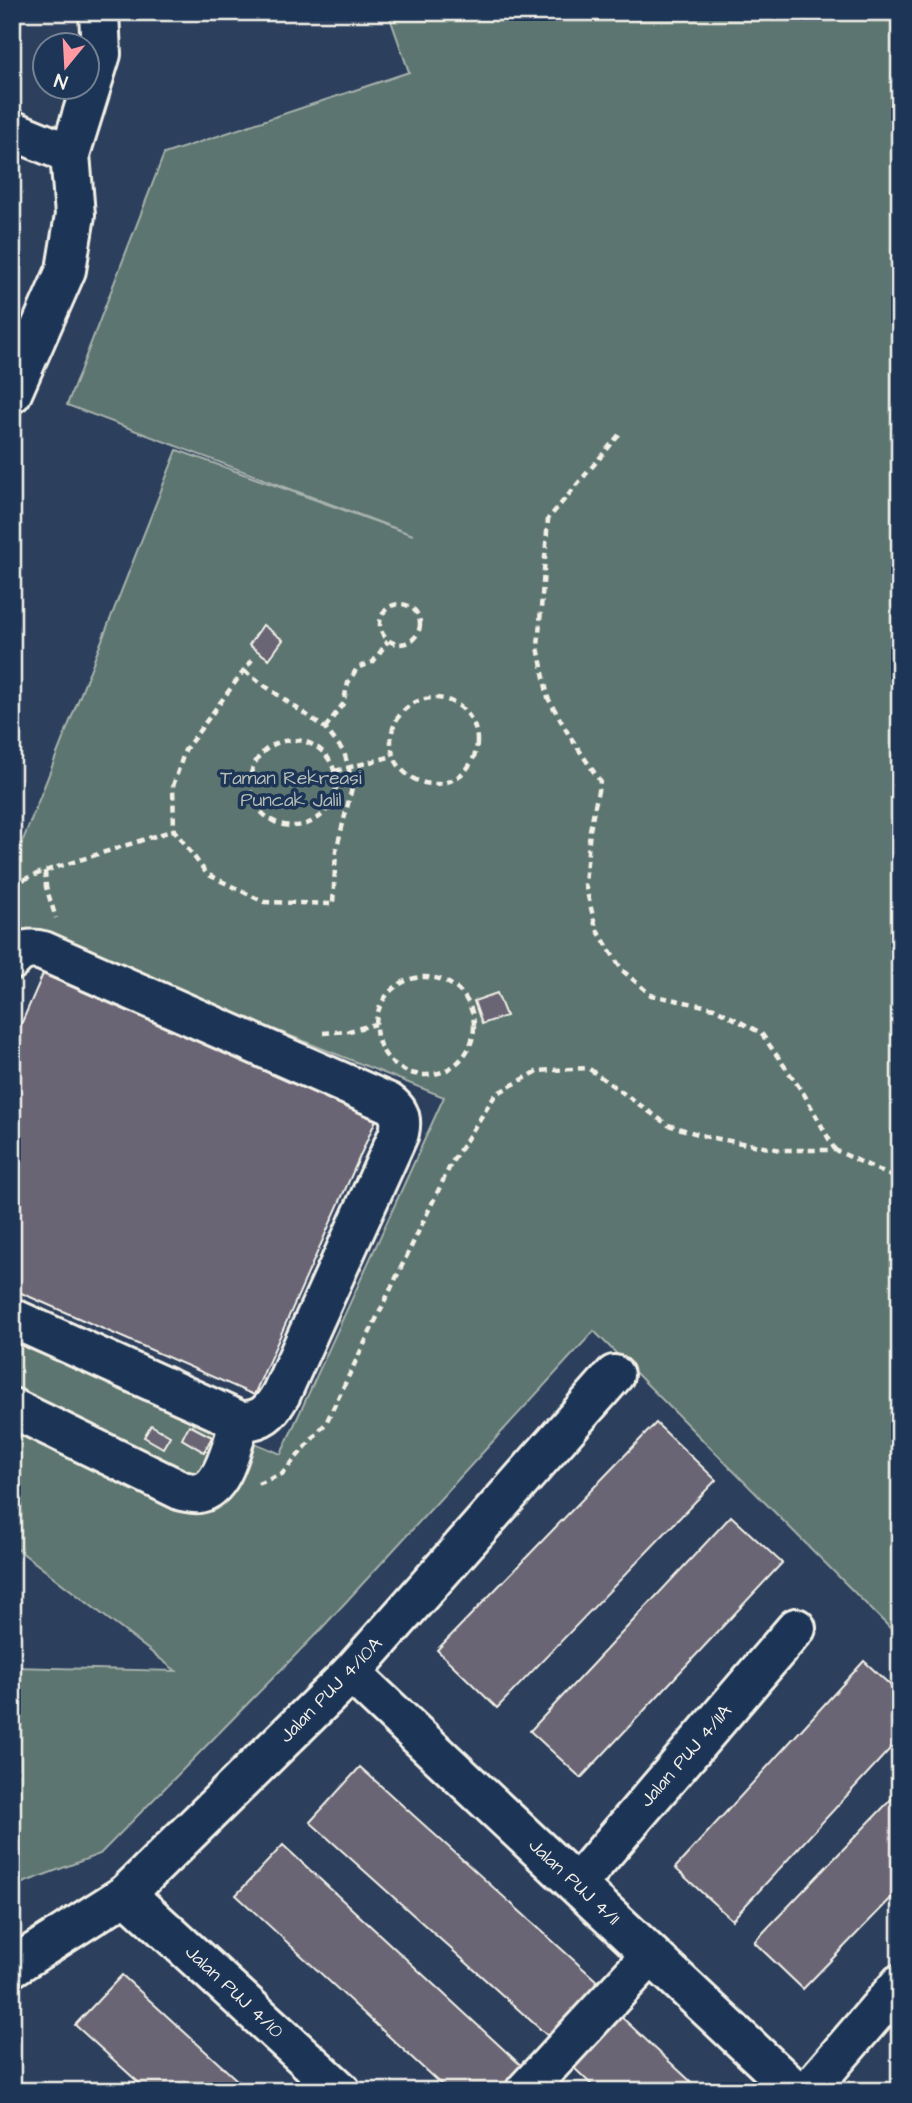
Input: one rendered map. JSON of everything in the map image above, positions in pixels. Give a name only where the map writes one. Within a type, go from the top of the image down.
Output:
[{"type":"street","points":[[12,393],[66,270],[75,215],[70,154],[101,54],[99,12]]},
{"type":"street","points":[[12,130],[70,154]]},
{"type":"street","points":[[12,960],[22,951],[43,951],[389,1103],[395,1107],[401,1122],[399,1133],[281,1394],[271,1411],[254,1421],[240,1421],[12,1318]]},
{"type":"street","name":"Jalan PUJ 4/10A","points":[[12,1967],[126,1894],[351,1673],[614,1375]]},
{"type":"street","points":[[12,1408],[182,1491],[197,1494],[208,1490],[220,1480],[240,1421]]},
{"type":"street","name":"Jalan PUJ 4/11A","points":[[576,1884],[796,1628]]},
{"type":"street","name":"Jalan PUJ 4/11","points":[[351,1673],[796,2091]]},
{"type":"street","name":"Jalan PUJ 4/10","points":[[126,1894],[341,2091]]},
{"type":"street","points":[[525,2091],[651,1955]]},
{"type":"street","points":[[808,2091],[900,1984]]},
{"type":"path","points":[[619,435],[548,519],[538,647],[548,698],[600,781],[590,830],[585,884],[596,928],[622,970],[652,995],[714,1008],[761,1033],[804,1094],[835,1150]]},
{"type":"path","points":[[404,603],[412,607],[418,613],[420,631],[414,639],[406,643],[388,641],[382,634],[381,615],[386,608],[394,604],[404,603]]},
{"type":"path","points":[[325,727],[342,704],[348,683],[357,668],[373,662],[388,641]]},
{"type":"path","points":[[244,671],[325,727],[344,752],[352,784],[336,851],[333,904],[264,902],[207,874],[174,831],[173,786],[185,750],[254,657]]},
{"type":"path","points":[[425,698],[440,698],[455,703],[467,712],[475,725],[478,740],[475,755],[468,768],[457,778],[443,784],[427,784],[413,779],[401,769],[393,756],[390,742],[392,727],[400,713],[411,703],[425,698]]},
{"type":"path","points":[[288,739],[318,747],[329,757],[335,771],[337,786],[333,801],[325,814],[298,827],[282,826],[269,820],[258,809],[251,795],[249,780],[253,765],[261,753],[288,739]]},
{"type":"path","points":[[335,771],[393,756]]},
{"type":"path","points":[[12,884],[174,831]]},
{"type":"path","points":[[428,978],[456,988],[466,1000],[474,1029],[471,1044],[463,1057],[452,1067],[423,1075],[394,1065],[384,1053],[376,1024],[379,1009],[398,985],[412,979],[428,978]]},
{"type":"path","points":[[220,1480],[249,1487],[282,1474],[326,1423],[452,1162],[496,1094],[538,1071],[588,1068],[668,1125],[708,1137],[781,1150],[835,1150],[900,1180]]},
{"type":"green space","name":"Taman Rekreasi Puncak Jalil","points":[[388,12],[900,12],[900,1638],[594,1331],[322,1628],[100,1854],[12,1887],[12,1667],[176,1671],[12,1545],[12,1342],[281,1454],[444,1097],[12,925],[12,868],[177,450],[413,535],[67,405],[164,154],[409,72]]},
{"type":"building","points":[[263,625],[283,640],[269,659],[249,645]]},
{"type":"building","points":[[43,974],[376,1120],[254,1395],[12,1289],[12,1045]]},
{"type":"building","points":[[497,993],[506,1016],[482,1024],[474,1001]]},
{"type":"building","points":[[656,1423],[716,1480],[497,1708],[437,1650]]},
{"type":"building","points":[[151,1425],[170,1436],[163,1448],[144,1437]]},
{"type":"building","points":[[189,1425],[212,1437],[204,1452],[182,1439]]},
{"type":"building","points":[[731,1516],[782,1563],[581,1778],[530,1731]]},
{"type":"building","points":[[864,1661],[900,1694],[900,1738],[732,1920],[675,1868]]},
{"type":"building","points":[[360,1767],[598,1982],[549,2037],[310,1822]]},
{"type":"building","points":[[900,1790],[900,1889],[803,1989],[754,1942]]},
{"type":"building","points":[[283,1845],[526,2070],[507,2091],[448,2091],[236,1895]]},
{"type":"building","points":[[122,1975],[249,2091],[148,2091],[75,2025]]},
{"type":"building","points":[[616,2012],[701,2091],[598,2091],[569,2063]]}]
